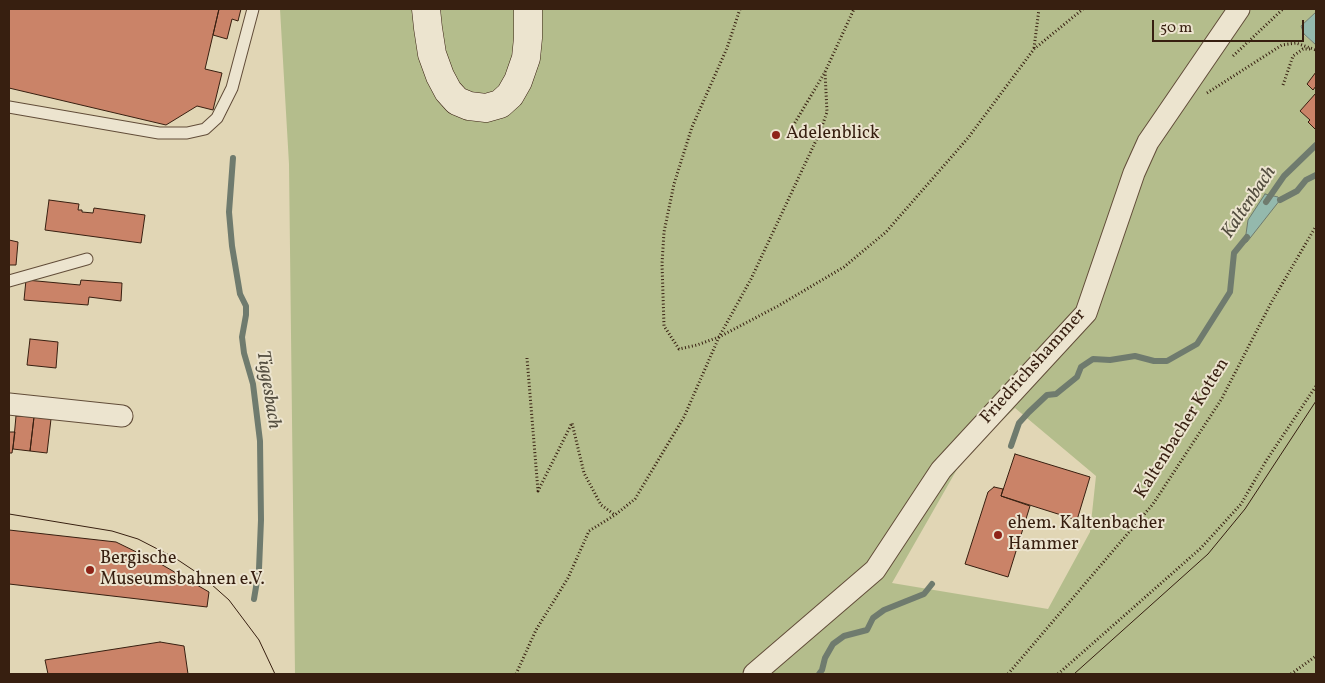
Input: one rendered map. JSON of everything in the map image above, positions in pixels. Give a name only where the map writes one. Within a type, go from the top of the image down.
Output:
[{"type":"main road","points":[[426,9],[432,54],[448,91],[457,101],[469,106],[486,108],[500,104],[510,95],[518,81],[526,58],[528,9]]},
{"type":"street","name":"Friedrichshammer","points":[[754,674],[875,570],[941,470],[1086,313],[1134,173],[1148,142],[1239,9]]},
{"type":"street","points":[[9,404],[122,416]]},
{"type":"lane","points":[[9,107],[159,133],[187,133],[205,129],[216,118],[232,88],[253,9]]},
{"type":"lane","points":[[9,280],[87,260]]},
{"type":"path","points":[[740,9],[727,48],[692,127],[674,184],[664,232],[662,264],[664,326],[679,349],[719,337],[778,306],[844,267],[886,232],[968,138],[1034,49],[1083,9]]},
{"type":"path","points":[[793,126],[825,72],[854,9]]},
{"type":"path","points":[[1034,49],[1039,9]]},
{"type":"path","points":[[1240,50],[1284,9]]},
{"type":"path","points":[[1207,93],[1282,45],[1296,43],[1316,50]]},
{"type":"path","points":[[1283,85],[1293,56],[1303,49],[1316,50]]},
{"type":"path","points":[[516,674],[536,630],[568,578],[589,531],[615,515],[635,499],[658,464],[684,417],[719,337],[751,279],[820,132],[827,112],[825,72]]},
{"type":"path","name":"Kaltenbacher Kotten","points":[[1008,674],[1153,504],[1221,400],[1271,303],[1316,226]]},
{"type":"path","points":[[527,358],[538,491],[572,424],[584,473],[601,505],[615,515]]},
{"type":"path","points":[[1058,674],[1201,548],[1241,504],[1266,461],[1316,386]]},
{"type":"path","points":[[1290,674],[1316,656]]},
{"type":"green space","points":[[280,9],[1316,9],[1316,12],[1301,26],[1304,35],[1316,45],[1316,674],[295,674],[289,164]],"holes":[[[1015,408],[1096,476],[1090,532],[1048,609],[892,583],[964,457]]]},
{"type":"water","points":[[1316,12],[1316,45],[1304,34],[1301,26]]},
{"type":"water","points":[[1265,194],[1278,197],[1280,200],[1247,242],[1242,243],[1246,234],[1248,220]]},
{"type":"building","points":[[9,9],[219,9],[205,69],[222,73],[213,110],[197,106],[166,125],[9,88]]},
{"type":"building","points":[[219,9],[241,9],[238,21],[232,19],[227,39],[213,35]]},
{"type":"building","points":[[1316,72],[1316,86],[1313,90],[1307,84]]},
{"type":"building","points":[[1316,93],[1316,130],[1308,122],[1310,120],[1300,111]]},
{"type":"building","points":[[49,200],[79,204],[78,210],[82,210],[82,212],[93,213],[94,208],[145,215],[141,243],[45,230]]},
{"type":"building","points":[[9,240],[18,242],[16,265],[9,265]]},
{"type":"building","points":[[26,280],[80,285],[81,280],[122,283],[121,301],[89,297],[88,305],[24,300]]},
{"type":"building","points":[[30,339],[58,342],[56,368],[27,365]]},
{"type":"building","points":[[16,416],[34,417],[30,451],[13,449]]},
{"type":"building","points":[[34,417],[51,419],[47,453],[30,451]]},
{"type":"building","points":[[9,432],[15,432],[12,453],[9,453]]},
{"type":"building","points":[[1015,454],[1090,477],[1077,520],[1001,496]]},
{"type":"building","name":"ehem. Kaltenbacher Hammer","points":[[994,487],[1003,489],[1001,496],[1030,506],[1008,577],[965,564],[988,492]]},
{"type":"building","name":"Bergische Museumsbahnen e.V.","points":[[9,530],[116,542],[159,563],[209,592],[207,607],[9,584]]},
{"type":"building","points":[[160,642],[184,646],[188,674],[48,674],[45,660]]},
{"type":"waterway","name":"Kaltenbach","points":[[1266,202],[1284,176],[1316,145]]},
{"type":"waterway","name":"Tiggesbach","points":[[233,158],[229,212],[232,246],[240,294],[246,306],[242,337],[244,353],[253,384],[260,441],[261,520],[259,569],[254,599]]},
{"type":"waterway","points":[[1280,200],[1297,191],[1306,180],[1316,175]]},
{"type":"waterway","name":"Kaltenbach","points":[[1011,446],[1019,423],[1029,412],[1047,395],[1056,394],[1077,377],[1081,367],[1093,359],[1110,360],[1135,356],[1154,361],[1167,361],[1197,344],[1230,292],[1234,253],[1247,237]]},
{"type":"waterway","name":"Kaltenbach","points":[[819,674],[833,644],[844,636],[867,630],[873,618],[884,610],[924,594],[932,584]]},
{"type":"tram line","points":[[1074,674],[1208,554],[1245,509],[1316,401]]},
{"type":"tram line","points":[[9,514],[112,531],[138,539],[175,558],[202,576],[229,600],[259,640],[275,674]]},
{"type":"place","name":"Adelenblick","points":[[776,135]]},
{"type":"place","name":"ehem. Kaltenbacher Hammer","points":[[998,535]]},
{"type":"place","name":"Bergische Museumsbahnen e.V.","points":[[90,570]]}]
